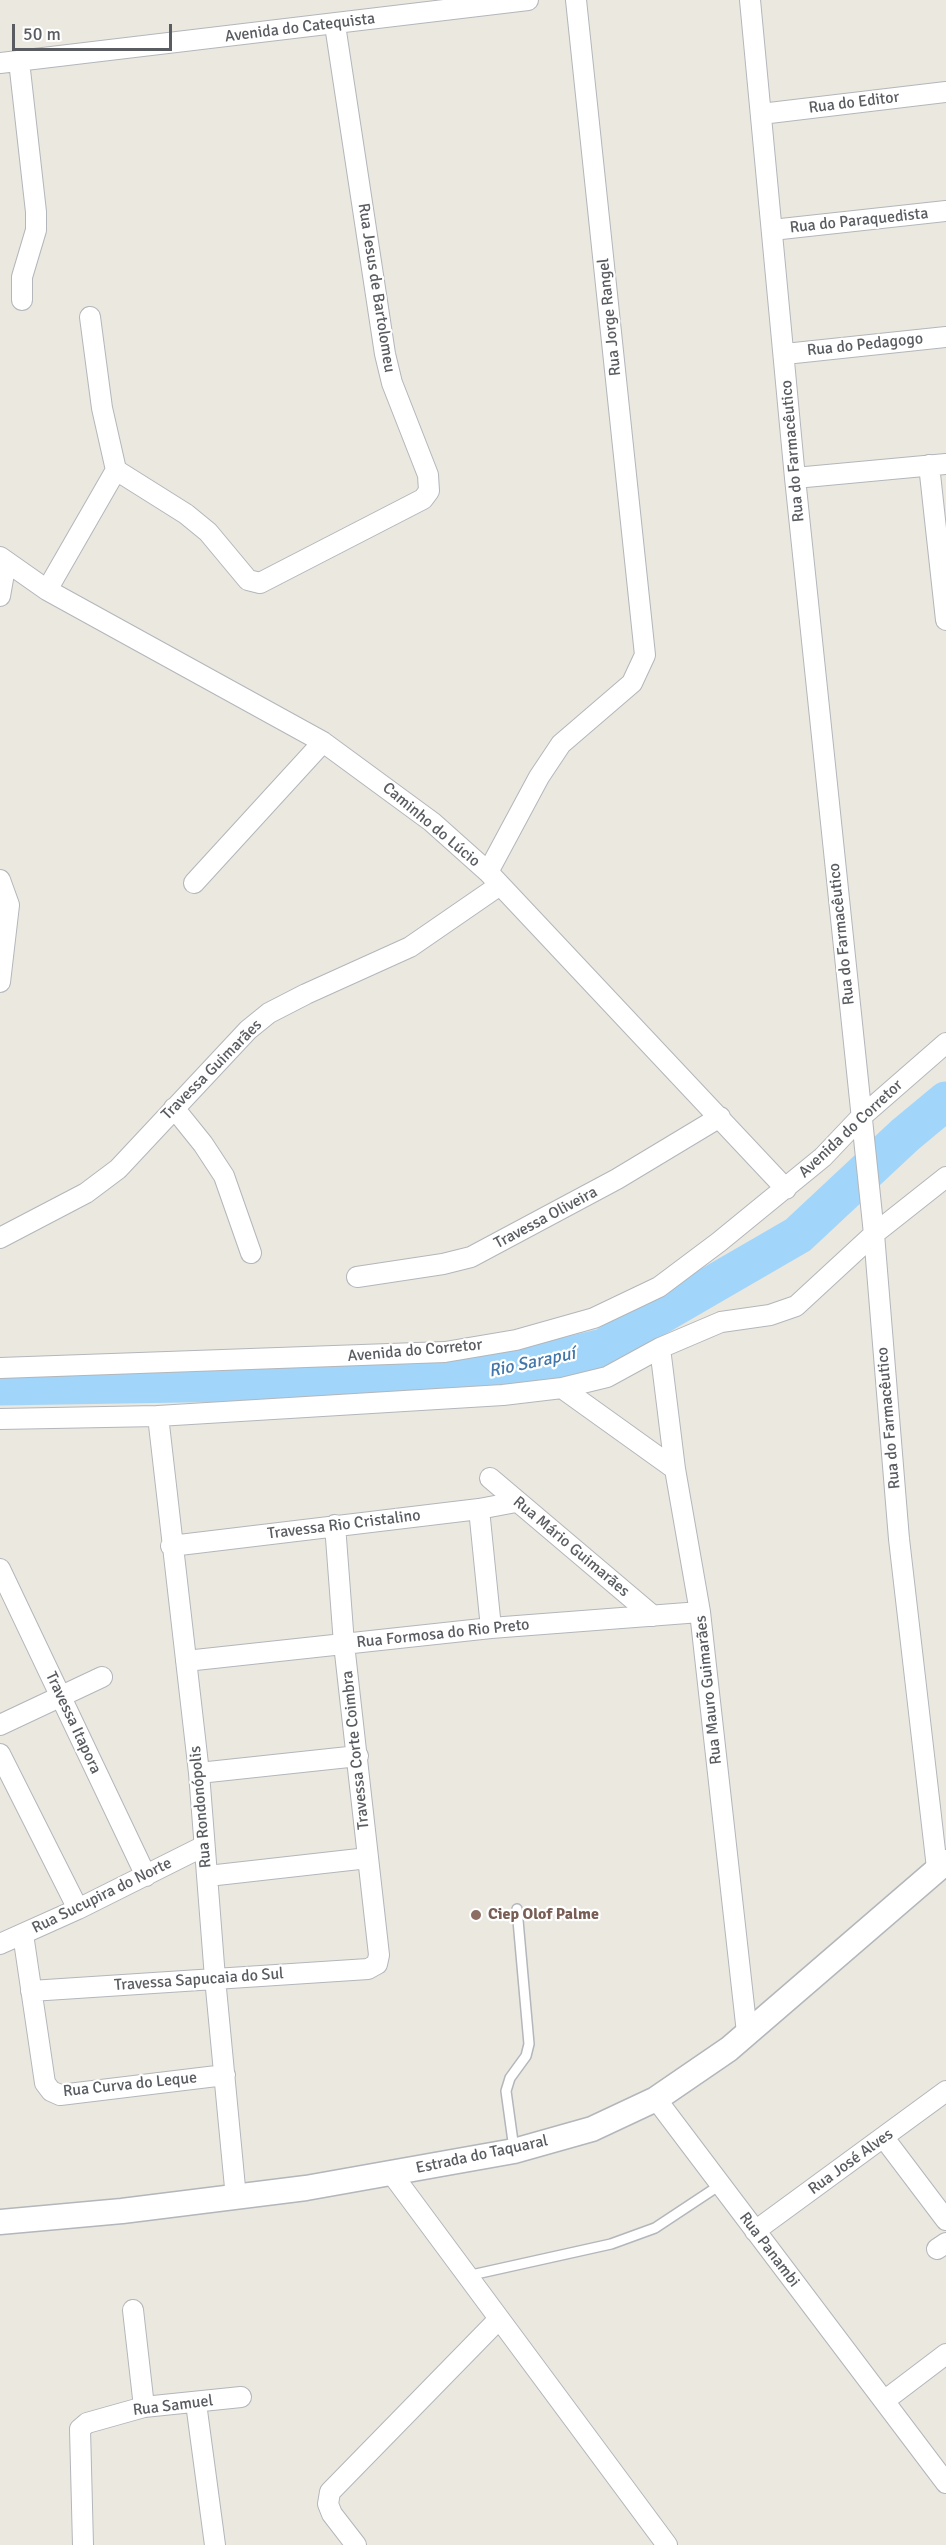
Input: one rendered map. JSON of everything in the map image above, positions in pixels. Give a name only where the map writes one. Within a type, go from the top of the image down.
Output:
[{"type":"street","name":"Avenida do Catequista","points":[[9,62],[335,25],[395,8],[528,0]]},
{"type":"street","name":"Rua Jorge Rangel","points":[[494,878],[538,777],[561,744],[632,683],[645,655],[576,0]]},
{"type":"street","name":"Rua do Farmacêutico","points":[[750,0],[795,478],[860,1118],[874,1234],[899,1539],[942,1865]]},
{"type":"street","name":"Rua Jesus de Bartolomeu","points":[[116,470],[186,514],[208,532],[248,580],[254,583],[423,499],[429,491],[428,475],[392,383],[385,354],[335,25]]},
{"type":"street","points":[[9,62],[36,230],[22,277],[22,300]]},
{"type":"street","name":"Rua do Editor","points":[[761,114],[946,92]]},
{"type":"street","name":"Rua do Paraquedista","points":[[772,230],[946,212]]},
{"type":"street","points":[[47,590],[116,470],[102,408],[90,317]]},
{"type":"street","name":"Rua do Pedagogo","points":[[785,354],[946,337]]},
{"type":"street","points":[[795,478],[938,464],[946,620]]},
{"type":"street","points":[[0,596],[3,559]]},
{"type":"street","name":"Caminho do Lúcio","points":[[3,559],[47,590],[323,742],[432,822],[494,878],[786,1189]]},
{"type":"street","points":[[194,883],[323,742]]},
{"type":"street","name":"Travessa Guimarães","points":[[0,1238],[86,1193],[118,1169],[248,1030],[269,1014],[306,994],[410,947],[494,878]]},
{"type":"street","points":[[0,880],[9,905],[0,982]]},
{"type":"street","name":"Avenida do Corretor","points":[[0,1368],[434,1352],[516,1340],[594,1318],[659,1287],[786,1189],[823,1157],[860,1118],[946,1043]]},
{"type":"street","points":[[174,1108],[224,1176],[251,1253]]},
{"type":"street","name":"Travessa Oliveira","points":[[357,1277],[443,1264],[471,1257],[617,1179],[720,1117]]},
{"type":"street","points":[[0,1419],[158,1416],[503,1395],[562,1388],[607,1377],[660,1348],[722,1322],[770,1316],[796,1306],[874,1234],[946,1177]]},
{"type":"street","name":"Rua Mauro Guimarães","points":[[660,1348],[675,1468],[700,1612],[747,2033]]},
{"type":"street","points":[[562,1388],[675,1468]]},
{"type":"street","name":"Rua Rondonópolis","points":[[158,1416],[171,1546],[199,1773],[215,1978],[236,2198]]},
{"type":"street","name":"Rua Mário Guimarães","points":[[490,1478],[653,1616]]},
{"type":"street","name":"Travessa Rio Cristalino","points":[[171,1546],[479,1509],[516,1502]]},
{"type":"street","points":[[479,1509],[491,1628]]},
{"type":"street","name":"Travessa Corte Coimbra","points":[[335,1525],[345,1644],[378,1955],[376,1964],[368,1969]]},
{"type":"street","name":"Travessa Itapora","points":[[0,1569],[146,1876]]},
{"type":"street","name":"Rua Formosa do Rio Preto","points":[[186,1661],[491,1628],[700,1612]]},
{"type":"street","points":[[0,1725],[102,1677]]},
{"type":"street","points":[[0,1754],[78,1909]]},
{"type":"street","points":[[199,1773],[358,1756]]},
{"type":"street","name":"Rua Sucupira do Norte","points":[[0,1944],[78,1909],[204,1846]]},
{"type":"street","points":[[208,1876],[368,1858]]},
{"type":"street","name":"Estrada do Taquaral","points":[[0,2222],[236,2198],[392,2174],[514,2151],[591,2129],[656,2099],[747,2033],[807,1984],[942,1865]]},
{"type":"street","name":"Rua Curva do Leque","points":[[23,1934],[45,2083],[51,2091],[60,2095],[225,2075]]},
{"type":"street","name":"Travessa Sapucaia do Sul","points":[[31,1991],[368,1969]]},
{"type":"street","name":"Rua José Alves","points":[[755,2231],[946,2091]]},
{"type":"street","name":"Rua Panambi","points":[[656,2099],[946,2483]]},
{"type":"street","points":[[884,2138],[946,2220]]},
{"type":"street","points":[[392,2174],[667,2545]]},
{"type":"street","points":[[133,2310],[144,2407]]},
{"type":"street","points":[[356,2545],[332,2514],[328,2504],[330,2492],[499,2319]]},
{"type":"street","points":[[884,2401],[946,2354]]},
{"type":"street","name":"Rua Samuel","points":[[83,2545],[80,2429],[87,2423],[144,2407],[241,2397]]},
{"type":"street","points":[[196,2403],[215,2545]]},
{"type":"lane","points":[[514,2151],[506,2091],[510,2078],[526,2056],[529,2044],[517,1909]]},
{"type":"lane","points":[[467,2276],[611,2244],[654,2229],[720,2185]]},
{"type":"waterway","name":"Rio Sarapuí","points":[[0,1386],[368,1380],[499,1373],[603,1348],[798,1235],[905,1135],[946,1101]]},
{"type":"place","name":"Ciep Olof Palme","points":[[476,1915]]}]
